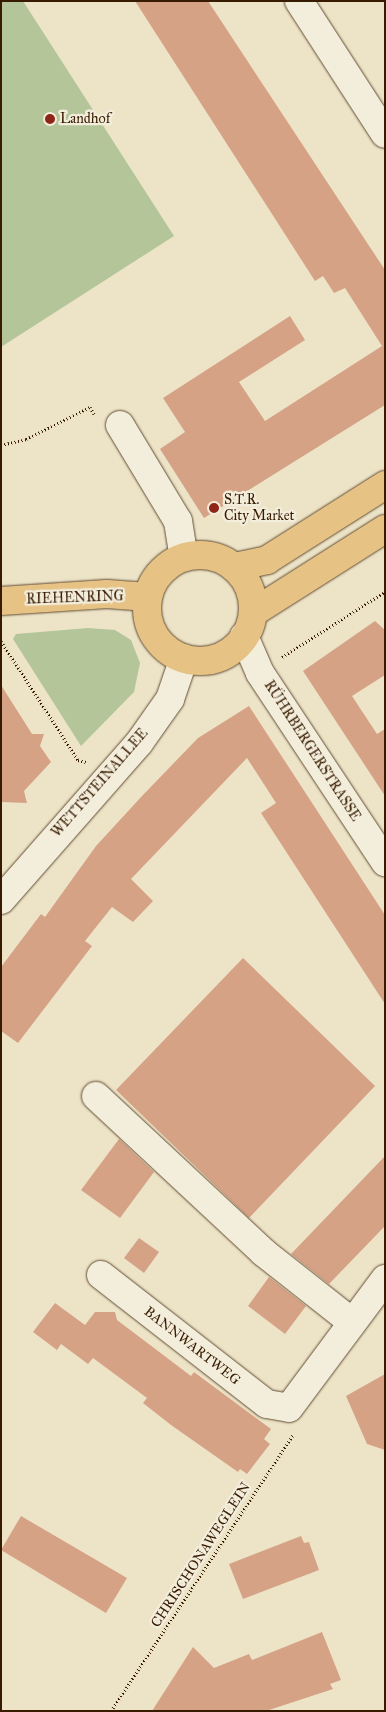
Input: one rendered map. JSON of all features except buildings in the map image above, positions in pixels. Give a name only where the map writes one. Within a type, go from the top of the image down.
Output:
[{"type":"main road","points":[[235,567],[266,560],[385,485]]},
{"type":"main road","points":[[249,624],[252,594],[235,567],[212,556],[184,557],[168,565],[148,596],[147,612],[155,636],[164,647],[184,658],[219,658],[249,624],[385,529]]},
{"type":"main road","name":"RIEHENRING","points":[[1,601],[107,594],[148,596]]},
{"type":"street","points":[[299,1],[385,134]]},
{"type":"street","points":[[120,426],[178,521],[184,557]]},
{"type":"street","name":"RÜHRBERGERSTRASSE","points":[[249,624],[260,673],[385,862]]},
{"type":"street","name":"WETTSTEINALLEE","points":[[1,900],[139,743],[170,699],[184,658]]},
{"type":"street","points":[[96,1096],[263,1252],[352,1322]]},
{"type":"street","name":"BANNWARTWEG","points":[[101,1275],[267,1404],[289,1408]]},
{"type":"street","points":[[289,1408],[385,1279]]},
{"type":"path","points":[[1,444],[26,439],[90,407],[102,425],[120,426]]},
{"type":"path","points":[[274,663],[385,592]]},
{"type":"path","points":[[1,641],[78,760],[89,762]]},
{"type":"path","name":"CHRISCHONAWEGLEIN","points":[[111,1711],[294,1434],[289,1408]]},
{"type":"green space","name":"Landhof","points":[[1,1],[23,1],[174,236],[1,347]]},
{"type":"green space","points":[[88,628],[115,630],[131,640],[140,663],[134,692],[81,746],[13,639],[16,634]]},
{"type":"place","name":"Landhof","points":[[50,119]]},
{"type":"place","name":"S.T.R. City Market","points":[[214,508]]}]
